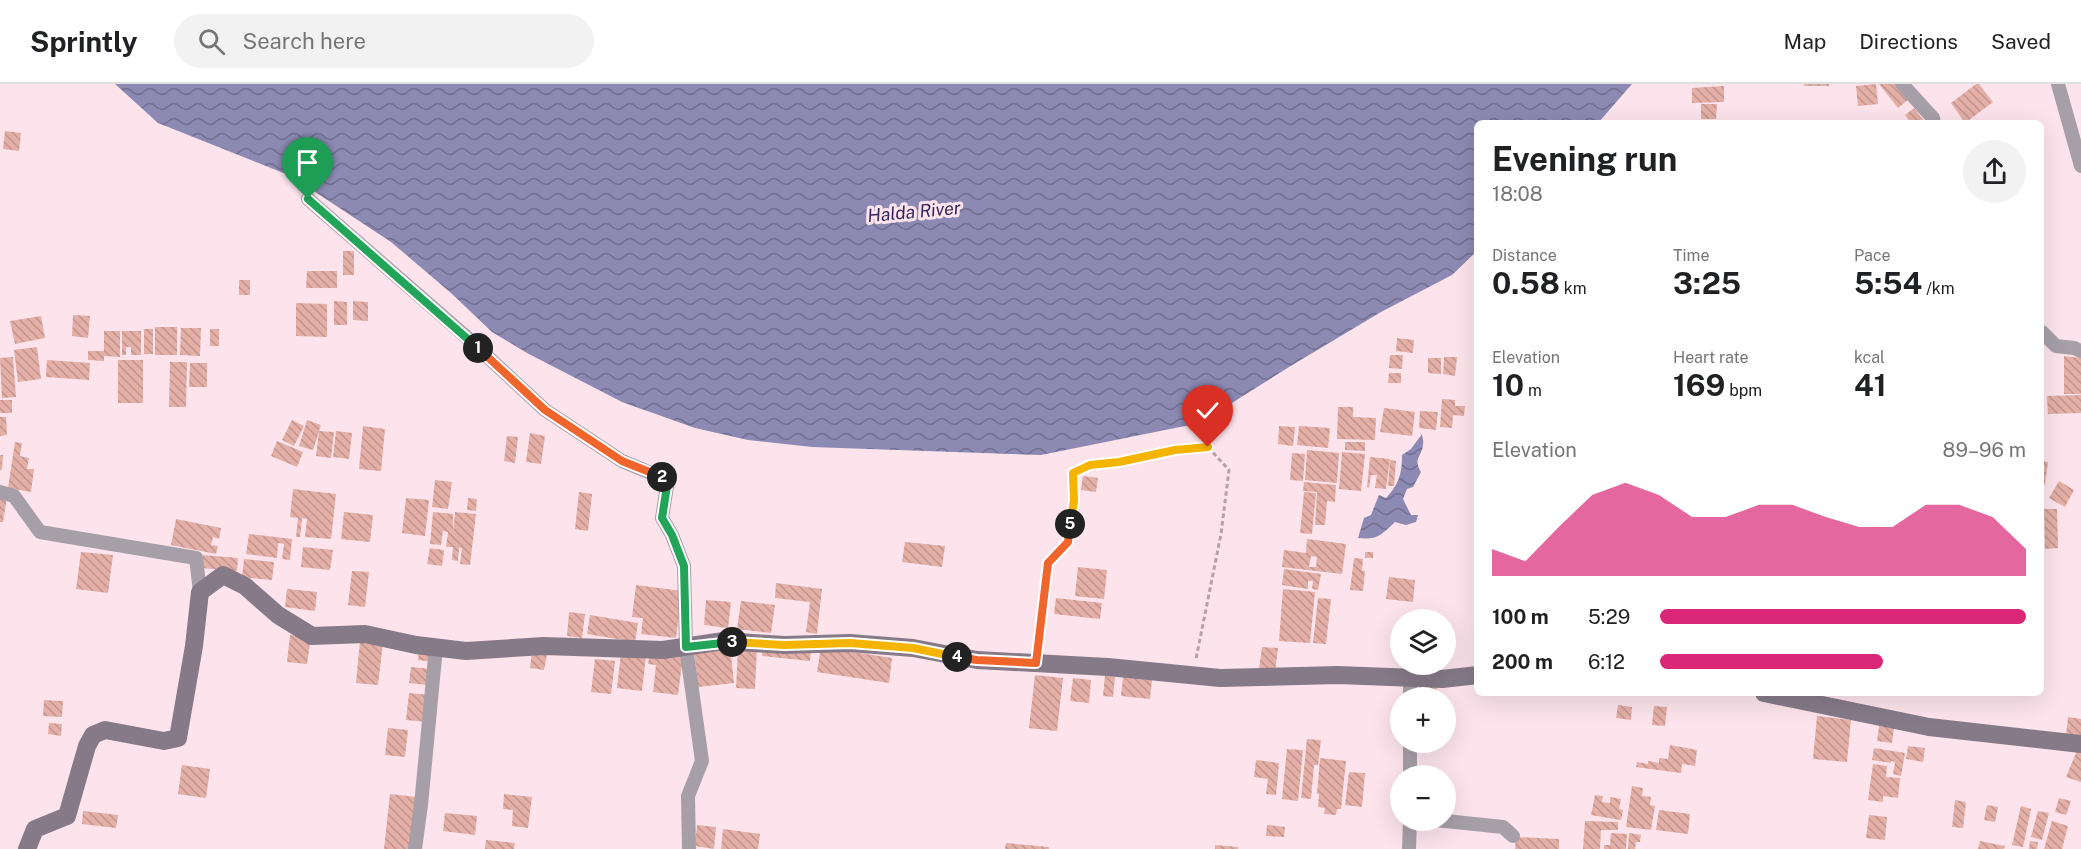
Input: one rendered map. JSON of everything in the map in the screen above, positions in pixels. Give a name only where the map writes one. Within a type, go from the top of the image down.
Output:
[{"type":"street","points":[[1902,84],[1933,120]]},
{"type":"street","points":[[2058,84],[2081,166]]},
{"type":"street","points":[[308,199],[463,334],[545,410],[622,461],[668,480],[662,518],[672,535],[684,566],[686,647],[702,761],[688,796],[689,849]]},
{"type":"street","points":[[2044,334],[2056,346],[2081,351]]},
{"type":"street","points":[[0,492],[14,496],[40,532],[196,558],[200,592],[195,646],[178,738],[164,741],[105,730],[93,735],[87,746],[67,816],[35,829],[27,849]]},
{"type":"street","points":[[200,592],[223,575],[245,586],[278,615],[312,636],[365,634],[416,645],[466,651],[544,646],[663,650],[724,641],[784,645],[850,643],[913,648],[977,660],[1108,666],[1220,678],[1338,675],[1442,679],[1474,675]]},
{"type":"street","points":[[415,849],[436,647]]},
{"type":"street","points":[[1410,678],[1410,687]]},
{"type":"street","points":[[1778,696],[1929,728],[2081,744]]},
{"type":"street","points":[[1456,822],[1503,827],[1513,836]]},
{"type":"street","points":[[1409,849],[1410,831]]},
{"type":"path","points":[[1036,663],[1048,563],[1068,542],[1074,501],[1073,473],[1090,465],[1119,462],[1175,450],[1208,447],[1229,470],[1221,534],[1196,659],[1198,676]]},
{"type":"water","name":"Halda River","points":[[115,84],[1632,84],[1601,120],[1474,120],[1474,254],[1452,275],[1381,312],[1200,423],[1041,455],[812,447],[748,440],[695,428],[622,402],[527,353],[492,332],[451,293],[391,242],[291,176],[158,123]]},
{"type":"water","points":[[1422,434],[1423,448],[1418,463],[1421,472],[1413,487],[1407,489],[1403,499],[1411,515],[1418,515],[1416,522],[1406,525],[1395,522],[1379,536],[1358,538],[1364,518],[1371,515],[1379,495],[1386,498],[1397,483],[1402,455],[1411,449]]},
{"type":"building","points":[[1804,84],[1829,84],[1829,86],[1804,86]]},
{"type":"building","points":[[1876,84],[1878,104],[1858,106],[1856,86]]},
{"type":"building","points":[[1879,84],[1897,84],[1909,99],[1898,108]]},
{"type":"building","points":[[1976,84],[1979,84],[1993,102],[1969,120],[1963,120],[1951,103]]},
{"type":"building","points":[[1724,86],[1724,102],[1692,103],[1692,88]]},
{"type":"building","points":[[1701,104],[1717,104],[1716,119],[1701,119]]},
{"type":"building","points":[[1914,108],[1924,120],[1909,120],[1905,115]]},
{"type":"building","points":[[5,131],[21,133],[19,151],[3,149]]},
{"type":"building","points":[[343,251],[354,251],[354,275],[343,275]]},
{"type":"building","points":[[307,271],[337,271],[337,288],[306,288]]},
{"type":"building","points":[[239,280],[250,280],[250,295],[239,295]]},
{"type":"building","points":[[334,301],[347,302],[347,325],[334,325]]},
{"type":"building","points":[[353,301],[368,302],[368,321],[353,320]]},
{"type":"building","points":[[296,303],[327,304],[327,337],[296,336]]},
{"type":"building","points":[[73,315],[90,316],[88,338],[72,336]]},
{"type":"building","points":[[41,316],[45,338],[15,344],[10,321]]},
{"type":"building","points":[[155,327],[177,327],[177,355],[155,355]]},
{"type":"building","points":[[181,328],[201,328],[200,356],[180,355]]},
{"type":"building","points":[[144,329],[153,329],[153,354],[144,354]]},
{"type":"building","points":[[210,329],[219,329],[219,346],[210,346]]},
{"type":"building","points":[[104,331],[120,331],[120,357],[104,356],[104,361],[88,360],[88,351],[104,351]]},
{"type":"building","points":[[122,331],[141,331],[141,355],[131,355],[131,347],[126,347],[126,355],[122,355]]},
{"type":"building","points":[[1397,338],[1414,340],[1413,353],[1396,351]]},
{"type":"building","points":[[37,347],[41,379],[18,382],[14,350]]},
{"type":"building","points":[[1390,355],[1403,355],[1402,369],[1389,368]]},
{"type":"building","points":[[2064,356],[2081,358],[2081,394],[2064,394]]},
{"type":"building","points":[[13,357],[16,397],[2,398],[0,358]]},
{"type":"building","points":[[1444,357],[1457,357],[1455,376],[1443,374]]},
{"type":"building","points":[[1428,358],[1441,358],[1441,374],[1428,373]]},
{"type":"building","points":[[47,360],[90,363],[89,380],[46,377]]},
{"type":"building","points":[[118,360],[143,360],[143,403],[118,403]]},
{"type":"building","points":[[170,362],[187,362],[186,407],[169,407]]},
{"type":"building","points":[[190,363],[207,363],[207,387],[189,387]]},
{"type":"building","points":[[1389,373],[1401,373],[1401,383],[1388,383]]},
{"type":"building","points":[[2081,395],[2081,413],[2048,414],[2047,396]]},
{"type":"building","points":[[1442,399],[1455,400],[1455,406],[1465,406],[1464,416],[1453,415],[1452,428],[1440,427]]},
{"type":"building","points":[[0,400],[12,400],[12,413],[0,413]]},
{"type":"building","points":[[1338,407],[1353,407],[1353,417],[1376,418],[1375,440],[1337,439]]},
{"type":"building","points":[[1384,408],[1415,412],[1412,436],[1380,432]]},
{"type":"building","points":[[1420,411],[1438,412],[1436,430],[1419,428]]},
{"type":"building","points":[[0,417],[6,417],[7,435],[0,436]]},
{"type":"building","points":[[292,420],[304,426],[294,446],[282,440]]},
{"type":"building","points":[[307,420],[321,425],[319,431],[334,432],[331,458],[316,456],[319,432],[313,450],[299,446]]},
{"type":"building","points":[[363,426],[385,429],[381,471],[359,469]]},
{"type":"building","points":[[1279,426],[1295,427],[1293,446],[1278,444]]},
{"type":"building","points":[[1299,426],[1330,428],[1328,448],[1297,445]]},
{"type":"building","points":[[336,431],[352,433],[349,459],[333,457]]},
{"type":"building","points":[[530,433],[545,436],[541,464],[526,462]]},
{"type":"building","points":[[507,436],[518,437],[515,463],[504,461]]},
{"type":"building","points":[[277,441],[303,452],[297,467],[271,456]]},
{"type":"building","points":[[15,442],[22,443],[20,456],[29,458],[27,469],[34,469],[31,492],[8,488]]},
{"type":"building","points":[[1345,442],[1365,442],[1365,451],[1345,450]]},
{"type":"building","points":[[1307,450],[1339,453],[1337,483],[1305,480]]},
{"type":"building","points":[[1342,452],[1365,454],[1361,491],[1339,489]]},
{"type":"building","points":[[1292,453],[1305,454],[1303,481],[1290,480]]},
{"type":"building","points":[[0,455],[3,455],[2,470],[0,470]]},
{"type":"building","points":[[1370,457],[1390,459],[1386,489],[1375,488],[1377,475],[1371,475],[1369,488],[1367,487]]},
{"type":"building","points":[[1390,460],[1396,461],[1394,486],[1388,486]]},
{"type":"building","points":[[2044,461],[2048,462],[2044,485]]},
{"type":"building","points":[[1083,476],[1098,478],[1096,492],[1081,490]]},
{"type":"building","points":[[435,480],[452,482],[448,509],[432,507]]},
{"type":"building","points":[[2059,481],[2074,490],[2065,507],[2049,498]]},
{"type":"building","points":[[1304,482],[1336,485],[1335,502],[1327,501],[1325,525],[1315,525],[1317,492],[1303,491]]},
{"type":"building","points":[[293,489],[336,494],[331,539],[305,537],[307,519],[302,518],[300,537],[296,537],[298,518],[290,517]]},
{"type":"building","points":[[579,492],[592,494],[588,531],[575,529]]},
{"type":"building","points":[[1304,492],[1316,493],[1312,534],[1300,533]]},
{"type":"building","points":[[0,496],[7,497],[3,522],[0,522]]},
{"type":"building","points":[[406,498],[429,500],[425,536],[402,533]]},
{"type":"building","points":[[468,498],[477,499],[476,511],[467,510]]},
{"type":"building","points":[[2044,509],[2057,509],[2058,548],[2045,549]]},
{"type":"building","points":[[344,512],[373,515],[370,542],[341,539]]},
{"type":"building","points":[[433,512],[453,514],[453,533],[455,512],[476,514],[470,565],[460,564],[462,548],[459,548],[458,561],[452,560],[453,547],[446,547],[448,532],[443,531],[441,545],[430,544]]},
{"type":"building","points":[[176,519],[221,528],[219,539],[213,537],[211,545],[218,546],[216,554],[171,545]]},
{"type":"building","points":[[249,534],[292,539],[290,560],[282,559],[284,544],[278,543],[277,558],[246,554]]},
{"type":"building","points":[[1307,539],[1346,544],[1342,574],[1282,567],[1284,550],[1306,553]],"holes":[[[1311,556],[1317,557],[1316,567],[1309,567]]]},
{"type":"building","points":[[905,542],[945,546],[942,567],[902,562]]},
{"type":"building","points":[[303,547],[333,550],[330,570],[301,567]]},
{"type":"building","points":[[430,548],[444,550],[442,566],[427,564]]},
{"type":"building","points":[[81,552],[113,555],[108,593],[76,589]]},
{"type":"building","points":[[1365,552],[1373,552],[1373,558],[1365,558]]},
{"type":"building","points":[[203,555],[238,558],[237,571],[202,568]]},
{"type":"building","points":[[1354,558],[1363,559],[1362,570],[1365,571],[1363,591],[1350,590]]},
{"type":"building","points":[[244,559],[274,562],[272,580],[242,577]]},
{"type":"building","points":[[1078,567],[1107,570],[1104,599],[1075,596]]},
{"type":"building","points":[[1284,569],[1321,574],[1318,590],[1312,589],[1313,581],[1308,581],[1308,589],[1282,585]]},
{"type":"building","points":[[352,571],[369,572],[365,607],[348,605]]},
{"type":"building","points":[[1389,577],[1415,580],[1413,602],[1386,599]]},
{"type":"building","points":[[776,583],[822,589],[817,634],[806,632],[810,602],[775,598]]},
{"type":"building","points":[[636,585],[682,591],[676,638],[641,634],[643,618],[632,617]]},
{"type":"building","points":[[287,589],[317,592],[315,611],[285,607]]},
{"type":"building","points":[[1283,589],[1315,592],[1310,643],[1279,641]]},
{"type":"building","points":[[1056,598],[1102,603],[1100,619],[1054,614]]},
{"type":"building","points":[[1318,598],[1331,599],[1326,644],[1313,643]]},
{"type":"building","points":[[706,600],[731,602],[728,628],[704,625]]},
{"type":"building","points":[[741,601],[775,605],[771,633],[737,629]]},
{"type":"building","points":[[569,612],[585,614],[582,638],[567,636]]},
{"type":"building","points":[[590,615],[638,623],[635,642],[587,634]]},
{"type":"building","points":[[290,635],[311,637],[307,664],[287,662]]},
{"type":"building","points":[[360,641],[383,643],[378,685],[356,683]]},
{"type":"building","points":[[730,646],[734,683],[698,687],[694,650]]},
{"type":"building","points":[[763,646],[811,651],[810,661],[762,656]]},
{"type":"building","points":[[821,647],[892,658],[889,683],[817,672]]},
{"type":"building","points":[[1262,647],[1278,648],[1275,672],[1259,670]]},
{"type":"building","points":[[738,648],[757,648],[755,689],[736,688]]},
{"type":"building","points":[[419,649],[434,651],[432,662],[418,660]]},
{"type":"building","points":[[532,652],[547,654],[544,670],[530,668]]},
{"type":"building","points":[[621,653],[646,656],[642,691],[617,688]]},
{"type":"building","points":[[650,653],[683,656],[678,695],[653,692],[656,665],[648,664]]},
{"type":"building","points":[[595,659],[615,661],[611,694],[591,692]]},
{"type":"building","points":[[411,667],[430,669],[428,685],[409,683]]},
{"type":"building","points":[[1035,675],[1063,678],[1057,731],[1029,728]]},
{"type":"building","points":[[1105,675],[1115,677],[1113,697],[1103,696]]},
{"type":"building","points":[[1123,677],[1152,680],[1150,699],[1121,696]]},
{"type":"building","points":[[1073,678],[1091,680],[1089,703],[1070,701]]},
{"type":"building","points":[[409,693],[430,695],[426,722],[406,720]]},
{"type":"building","points":[[44,700],[63,701],[62,717],[43,716]]},
{"type":"building","points":[[1618,705],[1632,707],[1631,720],[1616,718]]},
{"type":"building","points":[[1654,706],[1667,707],[1665,726],[1652,725]]},
{"type":"building","points":[[1817,716],[1851,720],[1847,762],[1813,759]]},
{"type":"building","points":[[2068,717],[2081,719],[2081,738],[2066,736]]},
{"type":"building","points":[[49,723],[62,724],[61,736],[48,734]]},
{"type":"building","points":[[1879,726],[1894,728],[1892,743],[1877,741]]},
{"type":"building","points":[[388,728],[408,730],[405,757],[385,755]]},
{"type":"building","points":[[1307,739],[1321,740],[1318,765],[1314,765],[1311,799],[1301,798]]},
{"type":"building","points":[[1670,745],[1697,750],[1695,766],[1682,764],[1681,773],[1636,767],[1637,762],[1659,763],[1659,758],[1668,759]]},
{"type":"building","points":[[1908,746],[1925,748],[1923,762],[1906,759]]},
{"type":"building","points":[[2079,746],[2081,747],[2081,782],[2066,777]]},
{"type":"building","points":[[1874,748],[1905,753],[1901,776],[1893,774],[1895,762],[1872,760]]},
{"type":"building","points":[[1287,749],[1303,750],[1298,801],[1282,799]]},
{"type":"building","points":[[1320,758],[1346,761],[1341,809],[1337,809],[1336,815],[1324,814],[1325,808],[1318,807]]},
{"type":"building","points":[[1256,760],[1279,763],[1276,795],[1266,794],[1268,779],[1254,777]]},
{"type":"building","points":[[1873,764],[1887,766],[1886,777],[1900,778],[1898,798],[1883,796],[1883,802],[1868,800]]},
{"type":"building","points":[[182,765],[210,769],[206,798],[178,794]]},
{"type":"building","points":[[1349,772],[1365,773],[1362,807],[1345,805]]},
{"type":"building","points":[[1632,786],[1643,788],[1642,796],[1651,797],[1650,805],[1655,806],[1651,830],[1626,827]]},
{"type":"building","points":[[390,794],[417,797],[411,849],[384,849]]},
{"type":"building","points":[[504,794],[532,797],[528,828],[512,826],[513,810],[503,809]]},
{"type":"building","points":[[1595,795],[1603,796],[1602,802],[1610,803],[1610,797],[1621,799],[1619,809],[1623,810],[1621,820],[1591,815]]},
{"type":"building","points":[[2059,798],[2071,801],[2066,815],[2055,812]]},
{"type":"building","points":[[1955,800],[1966,802],[1963,828],[1952,827]]},
{"type":"building","points":[[1987,805],[1998,807],[1995,822],[1984,820]]},
{"type":"building","points":[[2021,806],[2031,809],[2023,847],[2012,845]]},
{"type":"building","points":[[1659,810],[1690,814],[1688,834],[1656,830]]},
{"type":"building","points":[[83,811],[118,815],[116,828],[82,824]]},
{"type":"building","points":[[2038,811],[2049,813],[2042,840],[2031,837]]},
{"type":"building","points":[[445,813],[477,816],[475,835],[443,831]]},
{"type":"building","points":[[1869,815],[1887,817],[1885,840],[1866,838]]},
{"type":"building","points":[[1585,821],[1618,822],[1618,830],[1601,830],[1600,849],[1583,849]]},
{"type":"building","points":[[2052,821],[2068,826],[2062,849],[2044,849]]},
{"type":"building","points":[[697,825],[716,827],[714,849],[695,846]]},
{"type":"building","points":[[1267,825],[1285,827],[1284,837],[1266,836]]},
{"type":"building","points":[[723,829],[760,834],[758,849],[721,849]]},
{"type":"building","points":[[1611,833],[1627,834],[1626,849],[1604,849],[1604,845],[1610,845]]},
{"type":"building","points":[[1629,833],[1641,835],[1640,842],[1636,842],[1635,849],[1628,849]]},
{"type":"building","points":[[1516,837],[1559,839],[1559,849],[1515,849]]},
{"type":"building","points":[[486,840],[515,843],[514,849],[485,849]]},
{"type":"building","points":[[1980,841],[2005,846],[2004,849],[1978,849]]},
{"type":"building","points":[[2030,841],[2038,842],[2037,849],[2029,849]]},
{"type":"building","points":[[1006,843],[1049,847],[1049,849],[1005,849]]},
{"type":"building","points":[[1215,845],[1238,847],[1238,849],[1215,849]]},
{"type":"route","points":[[308,199],[463,334],[545,410],[622,461],[668,480],[662,518],[672,535],[684,566],[686,647],[724,641],[784,645],[850,643],[913,648],[977,660],[1036,663],[1048,563],[1068,542],[1074,501],[1073,473],[1090,465],[1119,462],[1175,450],[1208,447]]}]
